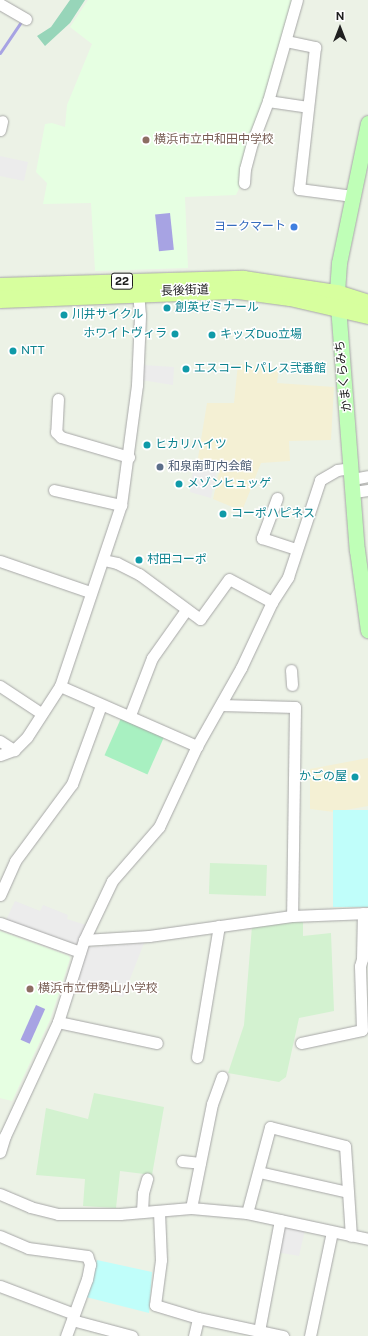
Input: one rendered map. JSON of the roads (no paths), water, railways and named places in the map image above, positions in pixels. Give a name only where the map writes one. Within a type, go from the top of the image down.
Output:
[{"type":"main road","name":"かまくらみち","points":[[368,123],[366,148],[353,196],[340,263],[337,300],[357,482],[358,550],[368,630]]},
{"type":"main road","name":"長後街道","points":[[0,286],[243,279],[337,300],[368,315]]},
{"type":"main road","name":"長後街道","points":[[0,299],[211,290],[262,292],[368,303]]},
{"type":"street","points":[[244,183],[245,169],[252,143],[268,101],[297,0]]},
{"type":"street","points":[[0,4],[26,19]]},
{"type":"street","points":[[286,41],[315,47],[299,189],[353,196]]},
{"type":"street","points":[[268,101],[308,107]]},
{"type":"street","points":[[0,756],[14,750],[27,738],[41,713],[60,686],[90,592],[104,560],[121,505],[129,457],[138,358],[138,293]]},
{"type":"street","points":[[58,399],[56,432],[61,437],[129,457]]},
{"type":"street","points":[[0,1152],[2,1136],[58,1022],[84,940],[112,881],[159,826],[197,746],[241,668],[272,602],[288,577],[320,480],[337,470],[357,482],[368,476]]},
{"type":"street","points":[[54,490],[121,505]]},
{"type":"street","points":[[277,498],[262,538],[296,549]]},
{"type":"street","points":[[104,560],[117,563],[139,574],[200,619],[229,579],[272,602]]},
{"type":"street","points":[[0,561],[90,592]]},
{"type":"street","points":[[130,715],[152,658],[186,610]]},
{"type":"street","points":[[291,670],[292,685]]},
{"type":"street","points":[[0,686],[41,713]]},
{"type":"street","points":[[60,686],[101,705],[130,715],[197,746]]},
{"type":"street","points":[[0,895],[15,862],[72,784],[101,705]]},
{"type":"street","points":[[221,705],[295,707],[292,916]]},
{"type":"street","points":[[0,741],[14,750]]},
{"type":"street","points":[[84,940],[149,936],[292,916],[366,913],[360,966],[362,1030],[301,1043]]},
{"type":"street","points":[[0,923],[80,952]]},
{"type":"street","points":[[197,1057],[218,926]]},
{"type":"street","points":[[58,1022],[157,1043]]},
{"type":"street","points":[[191,1208],[212,1104],[222,1077]]},
{"type":"street","points":[[247,1213],[270,1127],[345,1146],[351,1236]]},
{"type":"street","points":[[182,1161],[200,1163]]},
{"type":"street","points":[[259,1172],[348,1192]]},
{"type":"street","points":[[142,1212],[143,1193],[147,1180]]},
{"type":"street","points":[[0,1194],[30,1207],[58,1214],[160,1212],[191,1208],[247,1213],[368,1239]]},
{"type":"street","points":[[160,1212],[161,1260],[155,1305],[198,1318],[283,1336]]},
{"type":"street","points":[[259,1331],[280,1220]]},
{"type":"street","points":[[310,1336],[332,1232]]},
{"type":"street","points":[[0,1236],[28,1248],[87,1256],[90,1264],[66,1336]]},
{"type":"street","points":[[0,1286],[73,1317],[132,1336]]},
{"type":"street","points":[[194,1336],[198,1318]]},
{"type":"waterway","points":[[0,53],[20,23]]},
{"type":"place","name":"横浜市立中和田中学校","points":[[146,140]]},
{"type":"place","name":"ヨークマート","points":[[294,227]]},
{"type":"place","name":"創英ゼミナール","points":[[167,308]]},
{"type":"place","name":"川井サイクル","points":[[64,315]]},
{"type":"place","name":"ホワイトヴィラ","points":[[175,334]]},
{"type":"place","name":"キッズDuo立場","points":[[212,335]]},
{"type":"place","name":"NTT","points":[[13,351]]},
{"type":"place","name":"エスコートパレス弐番館","points":[[186,369]]},
{"type":"place","name":"ヒカリハイツ","points":[[147,445]]},
{"type":"place","name":"和泉南町内会館","points":[[160,467]]},
{"type":"place","name":"メゾンヒュッゲ","points":[[179,484]]},
{"type":"place","name":"コーポハピネス","points":[[223,514]]},
{"type":"place","name":"村田コーポ","points":[[139,560]]},
{"type":"place","name":"かごの屋","points":[[355,777]]},
{"type":"place","name":"横浜市立伊勢山小学校","points":[[30,989]]}]
